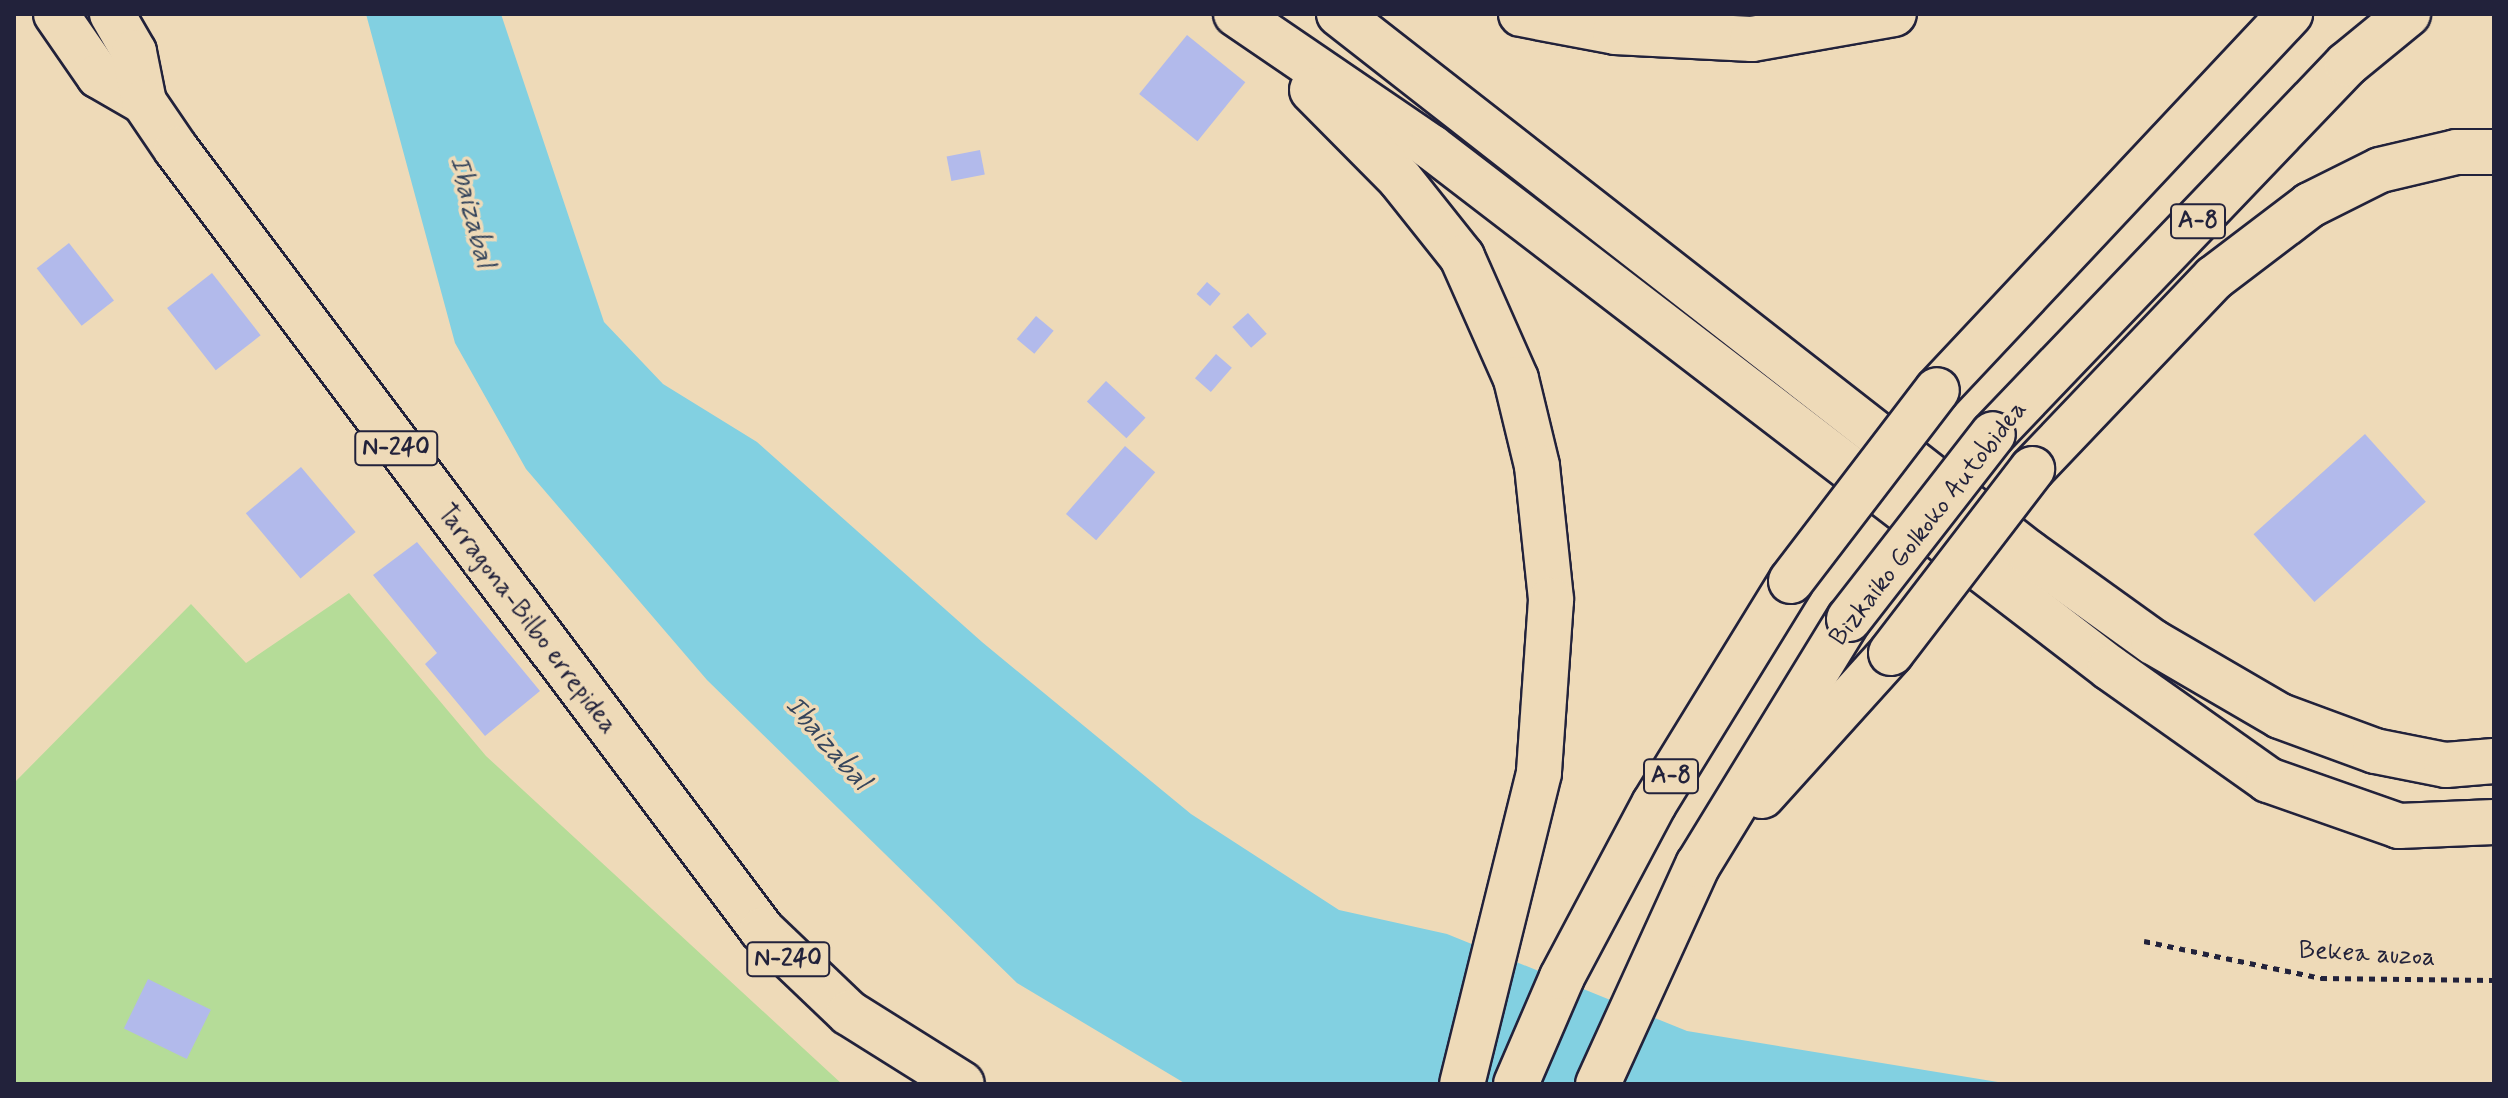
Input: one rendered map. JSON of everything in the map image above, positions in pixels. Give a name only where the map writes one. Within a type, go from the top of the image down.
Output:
[{"type":"highway","name":"Tarragona-Bilbo errepidea","points":[[56,14],[99,76],[144,102],[428,491],[762,930],[849,1013],[962,1084]]},
{"type":"highway","name":"Tarragona-Bilbo errepidea","points":[[112,14],[134,52],[144,102]]},
{"type":"highway","points":[[1339,14],[2029,553],[2153,642],[2280,716],[2375,751],[2446,765],[2494,761]]},
{"type":"highway","points":[[1521,14],[1615,32],[1752,39],[1894,14]]},
{"type":"highway","name":"A-8","points":[[1516,1084],[1562,977],[1654,804],[1791,581],[1937,390],[2290,14]]},
{"type":"highway","name":"Bizkaiko Golkoko Autobidea","points":[[1598,1084],[1636,991],[1698,865],[1849,619],[1993,434],[2347,64],[2408,14]]},
{"type":"highway","points":[[1237,15],[1431,147],[2110,668],[2268,780],[2399,826],[2494,822]]},
{"type":"highway","points":[[1237,15],[1441,227],[1495,321],[1516,379],[1546,532],[1550,684],[1536,788],[1500,944],[1462,1084]]},
{"type":"highway","points":[[1698,865],[1891,653],[2032,469],[2214,278],[2310,205],[2380,170],[2456,152],[2494,152]]},
{"type":"path","name":"Bekea auzoa","points":[[2144,941],[2321,978],[2494,980]]},
{"type":"green space","points":[[349,593],[486,756],[842,1084],[14,1084],[14,783],[191,604],[246,663]]},
{"type":"water","name":"Ibaizabal","points":[[366,14],[501,14],[604,322],[663,384],[757,442],[982,642],[1191,814],[1339,910],[1447,934],[1687,1031],[2010,1084],[1186,1084],[1017,983],[707,680],[526,469],[455,343]]},
{"type":"building","points":[[1187,35],[1245,82],[1197,141],[1139,94]]},
{"type":"building","points":[[980,150],[985,175],[951,181],[947,156]]},
{"type":"building","points":[[69,243],[114,301],[82,326],[37,268]]},
{"type":"building","points":[[212,273],[261,335],[216,370],[167,308]]},
{"type":"building","points":[[1207,282],[1221,294],[1210,306],[1197,294]]},
{"type":"building","points":[[1248,313],[1267,334],[1251,348],[1232,327]]},
{"type":"building","points":[[1036,316],[1054,331],[1034,354],[1017,339]]},
{"type":"building","points":[[1216,354],[1232,368],[1211,392],[1195,378]]},
{"type":"building","points":[[1106,381],[1145,418],[1126,438],[1087,401]]},
{"type":"building","points":[[2365,434],[2426,502],[2314,602],[2254,534]]},
{"type":"building","points":[[1125,446],[1155,472],[1096,540],[1066,514]]},
{"type":"building","points":[[301,467],[356,532],[300,578],[246,513]]},
{"type":"building","points":[[417,542],[540,691],[485,736],[425,664],[437,653],[373,575]]},
{"type":"building","points":[[148,979],[211,1010],[187,1059],[124,1028]]}]
